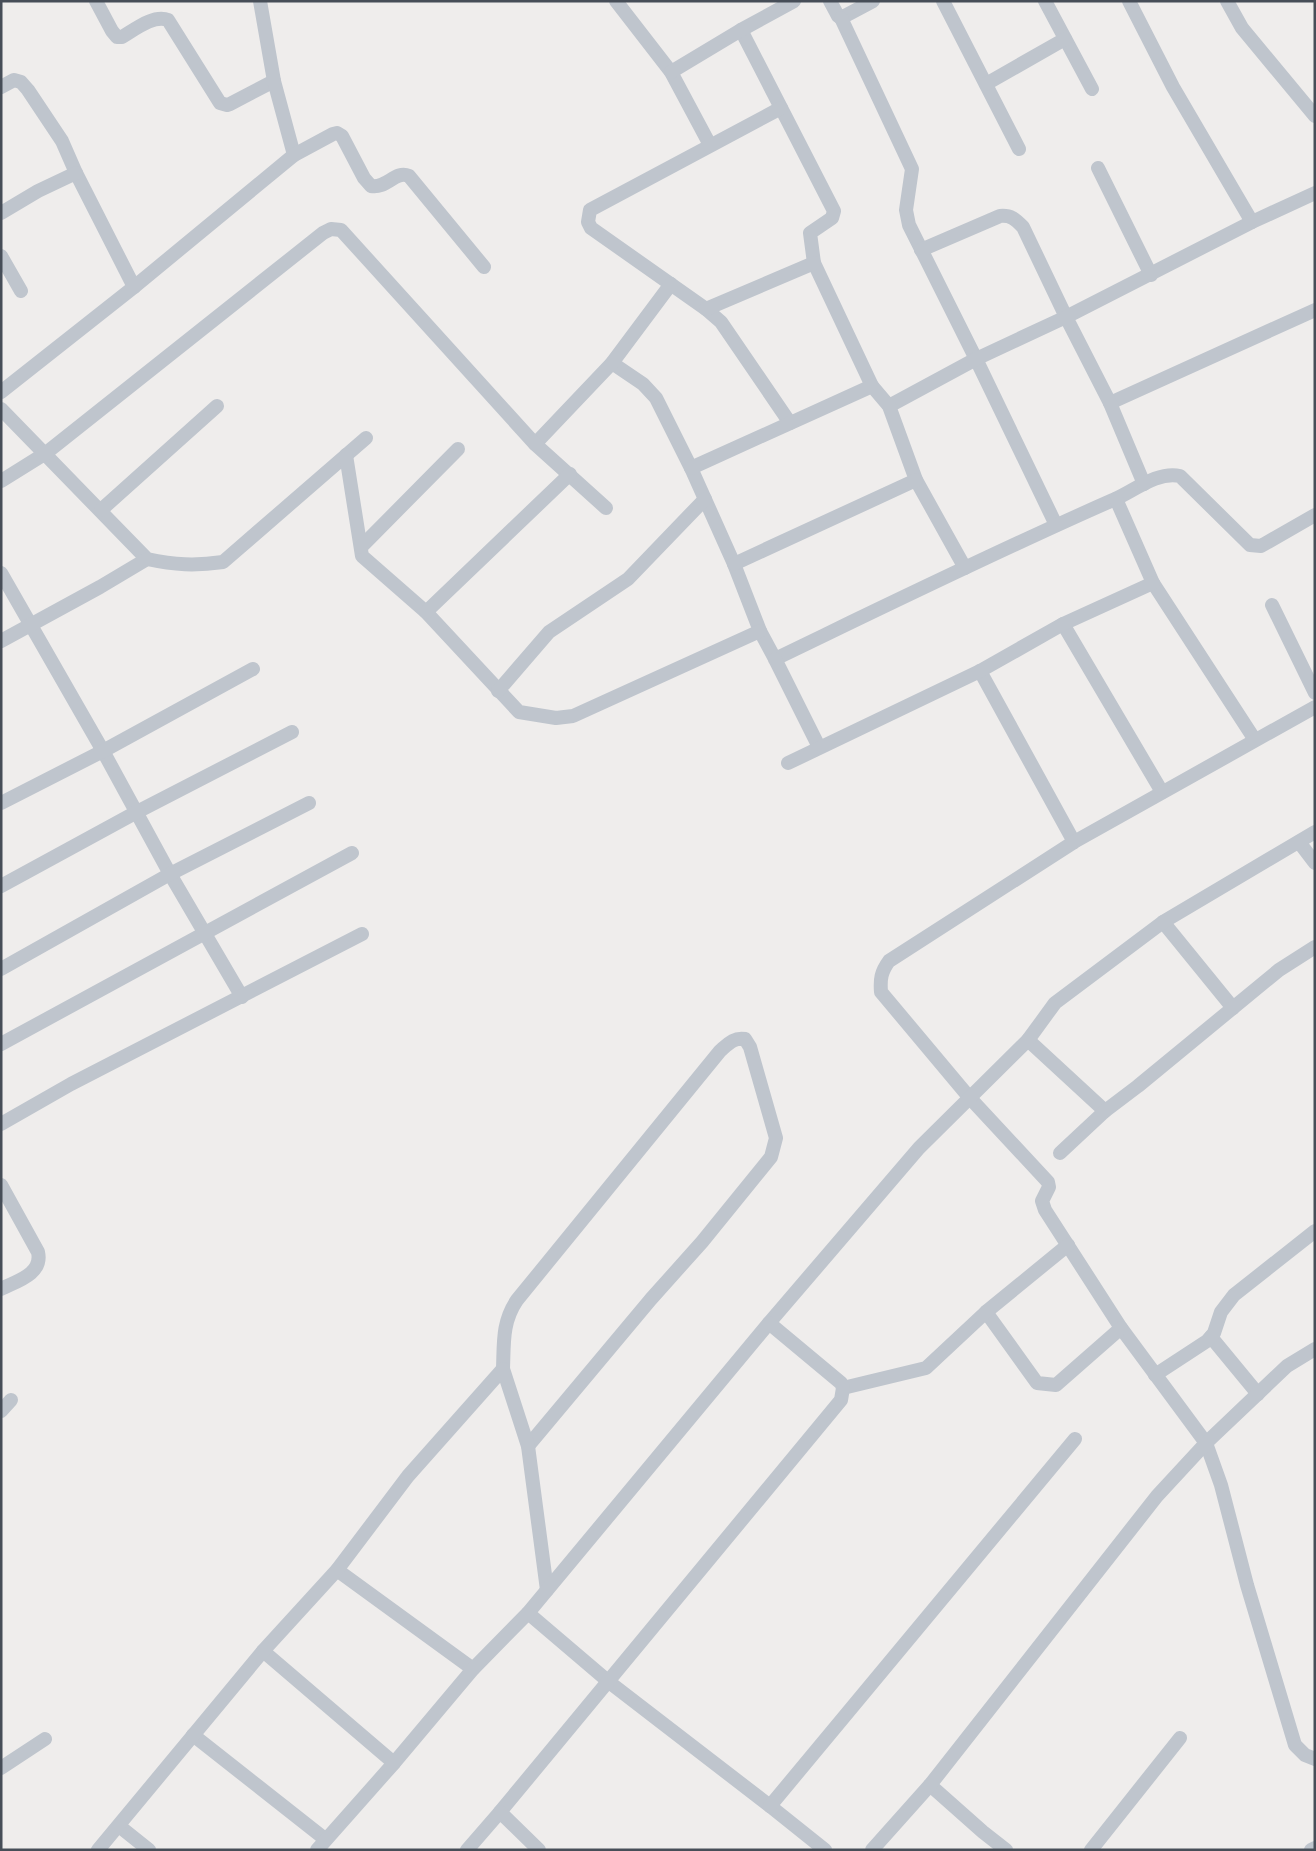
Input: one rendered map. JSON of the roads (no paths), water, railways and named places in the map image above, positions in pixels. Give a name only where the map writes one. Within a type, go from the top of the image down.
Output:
[{"type":"street","points":[[96,1],[117,37],[122,37],[154,20],[168,20],[220,103],[230,104],[274,81]]},
{"type":"street","points":[[260,1],[274,81],[294,156]]},
{"type":"street","points":[[616,1],[671,72],[710,146]]},
{"type":"street","points":[[671,72],[794,1]]},
{"type":"street","points":[[830,1],[841,18],[912,169],[906,210],[907,218],[1056,525]]},
{"type":"street","points":[[841,18],[873,1]]},
{"type":"street","points":[[944,1],[1019,149]]},
{"type":"street","points":[[1045,1],[1092,89]]},
{"type":"street","points":[[1128,1],[1173,87],[1252,222]]},
{"type":"street","points":[[1227,1],[1242,28],[1315,116]]},
{"type":"street","points":[[741,30],[834,211],[832,218],[810,233],[814,263],[872,386],[889,406],[916,480],[966,568]]},
{"type":"street","points":[[986,84],[1065,39]]},
{"type":"street","points":[[1,87],[14,80],[21,82],[62,141],[76,173],[134,287]]},
{"type":"street","points":[[781,108],[590,210],[588,222],[591,228],[706,309],[721,322],[790,423]]},
{"type":"street","points":[[1,392],[134,287],[294,156],[333,134],[340,134],[364,178],[371,186],[382,186],[399,175],[409,176],[484,267]]},
{"type":"street","points":[[1098,168],[1151,275]]},
{"type":"street","points":[[1,213],[38,191],[76,173]]},
{"type":"street","points":[[889,406],[976,359],[1066,317],[1252,222],[1315,193]]},
{"type":"street","points":[[921,250],[1000,216],[1014,218],[1023,227],[1110,403],[1144,484]]},
{"type":"street","points":[[1,481],[46,453],[323,233],[336,228],[341,230],[535,444],[606,508]]},
{"type":"street","points":[[1,256],[21,291]]},
{"type":"street","points":[[706,309],[814,263]]},
{"type":"street","points":[[535,444],[612,363],[671,284]]},
{"type":"street","points":[[1110,403],[1315,310]]},
{"type":"street","points":[[612,363],[643,384],[656,398],[705,499],[734,564],[760,630],[819,747]]},
{"type":"street","points":[[691,468],[872,386]]},
{"type":"street","points":[[101,510],[217,406]]},
{"type":"street","points":[[1,409],[46,453],[147,559],[172,565],[198,566],[223,562],[366,438]]},
{"type":"street","points":[[361,547],[458,449]]},
{"type":"street","points":[[346,455],[362,556],[426,612],[519,712],[556,718],[573,716],[760,630]]},
{"type":"street","points":[[426,612],[570,474]]},
{"type":"street","points":[[775,659],[1056,525],[1116,499],[1144,484],[1166,476],[1180,476],[1250,545],[1261,546],[1315,514]]},
{"type":"street","points":[[734,564],[916,480]]},
{"type":"street","points":[[498,691],[548,632],[628,579],[705,499]]},
{"type":"street","points":[[1116,499],[1153,583],[1255,740]]},
{"type":"street","points":[[1,641],[147,559]]},
{"type":"street","points":[[1,573],[103,751],[135,813],[203,933],[242,997]]},
{"type":"street","points":[[788,763],[980,671],[1063,624],[1153,583]]},
{"type":"street","points":[[1272,605],[1315,693]]},
{"type":"street","points":[[1063,624],[1162,792]]},
{"type":"street","points":[[1,804],[253,669]]},
{"type":"street","points":[[980,671],[1074,842]]},
{"type":"street","points":[[1315,707],[1074,842],[889,961],[882,971],[880,980],[881,992],[969,1097],[1048,1182],[1049,1187],[1042,1198],[1042,1205],[1121,1328],[1206,1443],[1221,1485],[1247,1585],[1295,1745],[1305,1754],[1315,1759]]},
{"type":"street","points":[[1,886],[135,813],[292,732]]},
{"type":"street","points":[[1,969],[170,874],[310,803]]},
{"type":"street","points":[[193,1735],[321,1844],[394,1763],[473,1669],[528,1613],[769,1323],[919,1148],[1028,1040],[1055,1003],[1163,922],[1315,832]]},
{"type":"street","points":[[1299,842],[1315,863]]},
{"type":"street","points":[[1,1044],[352,853]]},
{"type":"street","points":[[1163,922],[1233,1008]]},
{"type":"street","points":[[1,1124],[71,1084],[362,934]]},
{"type":"street","points":[[1060,1153],[1105,1111],[1279,970],[1315,947]]},
{"type":"street","points":[[528,1446],[651,1299],[702,1242],[771,1157],[776,1138],[750,1047],[745,1039],[738,1038],[731,1041],[720,1051],[516,1300],[505,1323],[502,1369],[528,1446],[547,1590]]},
{"type":"street","points":[[1028,1040],[1105,1111]]},
{"type":"street","points":[[1,1185],[6,1205],[38,1252],[40,1258],[38,1265],[32,1273],[1,1289]]},
{"type":"street","points":[[1155,1375],[1212,1336],[1221,1312],[1234,1295],[1315,1231]]},
{"type":"street","points":[[843,1388],[926,1368],[986,1312],[1068,1245]]},
{"type":"street","points":[[986,1312],[1037,1383],[1046,1385],[1056,1385],[1121,1328]]},
{"type":"street","points":[[467,1850],[609,1682],[841,1400],[843,1388],[841,1383],[769,1323]]},
{"type":"street","points":[[1212,1336],[1258,1394]]},
{"type":"street","points":[[872,1850],[930,1785],[1157,1496],[1206,1443],[1287,1366],[1315,1349]]},
{"type":"street","points":[[98,1850],[263,1651],[337,1570],[408,1476],[502,1369]]},
{"type":"street","points":[[1,1412],[11,1400]]},
{"type":"street","points":[[770,1806],[1075,1439]]},
{"type":"street","points":[[337,1570],[473,1669]]},
{"type":"street","points":[[528,1613],[609,1682],[825,1850]]},
{"type":"street","points":[[263,1651],[394,1763]]},
{"type":"street","points":[[1091,1850],[1180,1738]]},
{"type":"street","points":[[1,1768],[44,1739]]},
{"type":"street","points":[[930,1785],[1006,1850]]},
{"type":"street","points":[[500,1812],[539,1850]]},
{"type":"street","points":[[119,1826],[149,1850]]}]
